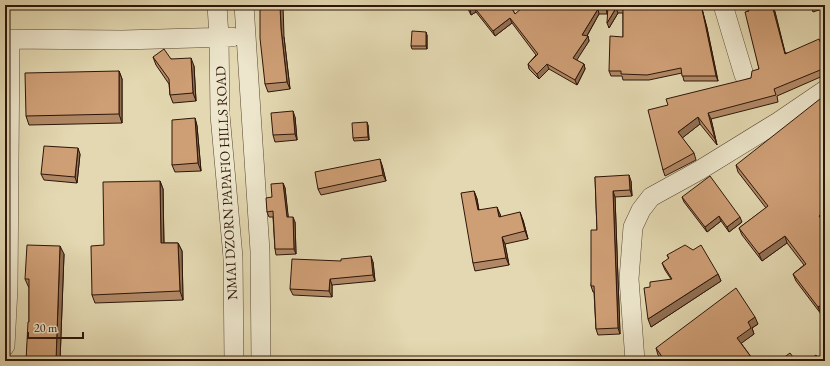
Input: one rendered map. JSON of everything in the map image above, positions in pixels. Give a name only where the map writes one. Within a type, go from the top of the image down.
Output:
[{"type":"street","name":"NMAI DZORN PAPAFIO HILLS ROAD","points":[[217,5],[220,115],[233,257],[234,361]]},
{"type":"street","name":"NMAI DZORN PAPAFIO HILLS ROAD","points":[[244,5],[260,251],[261,361]]},
{"type":"street","points":[[722,5],[744,75]]},
{"type":"street","points":[[5,346],[8,288],[8,39],[122,40],[245,37]]},
{"type":"street","points":[[635,361],[629,279],[633,227],[641,210],[651,197],[700,170],[778,122],[825,90]]},
{"type":"building","points":[[260,5],[280,5],[287,82],[265,84],[260,38]]},
{"type":"building","points":[[467,5],[510,5],[515,14],[523,7],[526,9],[531,5],[540,5],[543,9],[549,5],[608,5],[606,8],[598,9],[582,35],[588,36],[573,58],[584,64],[575,80],[547,64],[537,74],[528,64],[538,54],[510,18],[493,31],[474,7],[470,9]]},
{"type":"building","points":[[608,5],[701,5],[716,76],[682,76],[681,68],[647,75],[621,74],[621,71],[609,71],[610,36],[623,37],[623,8],[616,8],[607,23]]},
{"type":"building","points":[[747,5],[772,5],[785,54],[819,39],[825,53],[825,68],[774,89],[776,95],[708,113],[715,139],[698,117],[678,132],[694,153],[663,170],[648,110],[668,105],[666,99],[751,78],[752,71],[759,69],[745,12],[749,11]]},
{"type":"building","points":[[412,31],[426,32],[426,46],[411,46]]},
{"type":"building","points":[[164,49],[171,59],[191,58],[193,93],[170,95],[169,79],[153,57]]},
{"type":"building","points":[[119,71],[119,114],[26,116],[25,73]]},
{"type":"building","points":[[825,95],[825,210],[819,216],[825,224],[825,303],[818,307],[793,274],[806,264],[785,236],[759,254],[739,228],[768,206],[736,165]]},
{"type":"building","points":[[293,111],[295,134],[273,135],[271,113]]},
{"type":"building","points":[[195,118],[198,163],[172,165],[172,120]]},
{"type":"building","points":[[367,122],[368,137],[353,138],[352,123]]},
{"type":"building","points":[[44,146],[78,148],[75,177],[41,174]]},
{"type":"building","points":[[380,159],[383,175],[318,189],[315,172]]},
{"type":"building","points":[[629,175],[630,190],[613,191],[618,328],[596,329],[594,286],[591,286],[591,230],[597,230],[595,177]]},
{"type":"building","points":[[710,176],[740,217],[727,227],[719,216],[705,227],[682,197]]},
{"type":"building","points":[[160,181],[161,243],[178,243],[180,291],[92,295],[91,246],[104,245],[103,182]]},
{"type":"building","points":[[283,183],[287,217],[293,217],[294,249],[275,249],[273,211],[267,212],[266,198],[272,197],[271,184]]},
{"type":"building","points":[[474,191],[478,210],[497,207],[499,217],[520,212],[525,231],[502,237],[506,258],[473,263],[461,193]]},
{"type":"building","points":[[27,245],[60,246],[56,361],[26,361],[29,322],[29,279],[25,279]]},
{"type":"building","points":[[685,245],[693,250],[701,245],[718,274],[648,319],[644,288],[650,287],[650,282],[672,279],[662,263],[669,258],[667,255]]},
{"type":"building","points":[[371,256],[373,275],[330,279],[329,291],[290,289],[292,259],[341,261],[341,259]]},
{"type":"building","points":[[736,288],[755,317],[748,322],[751,328],[737,338],[754,361],[665,361],[656,348]]},
{"type":"building","points":[[790,353],[796,361],[779,361]]},
{"type":"building","points":[[825,353],[825,361],[808,361],[816,355],[818,358]]}]
